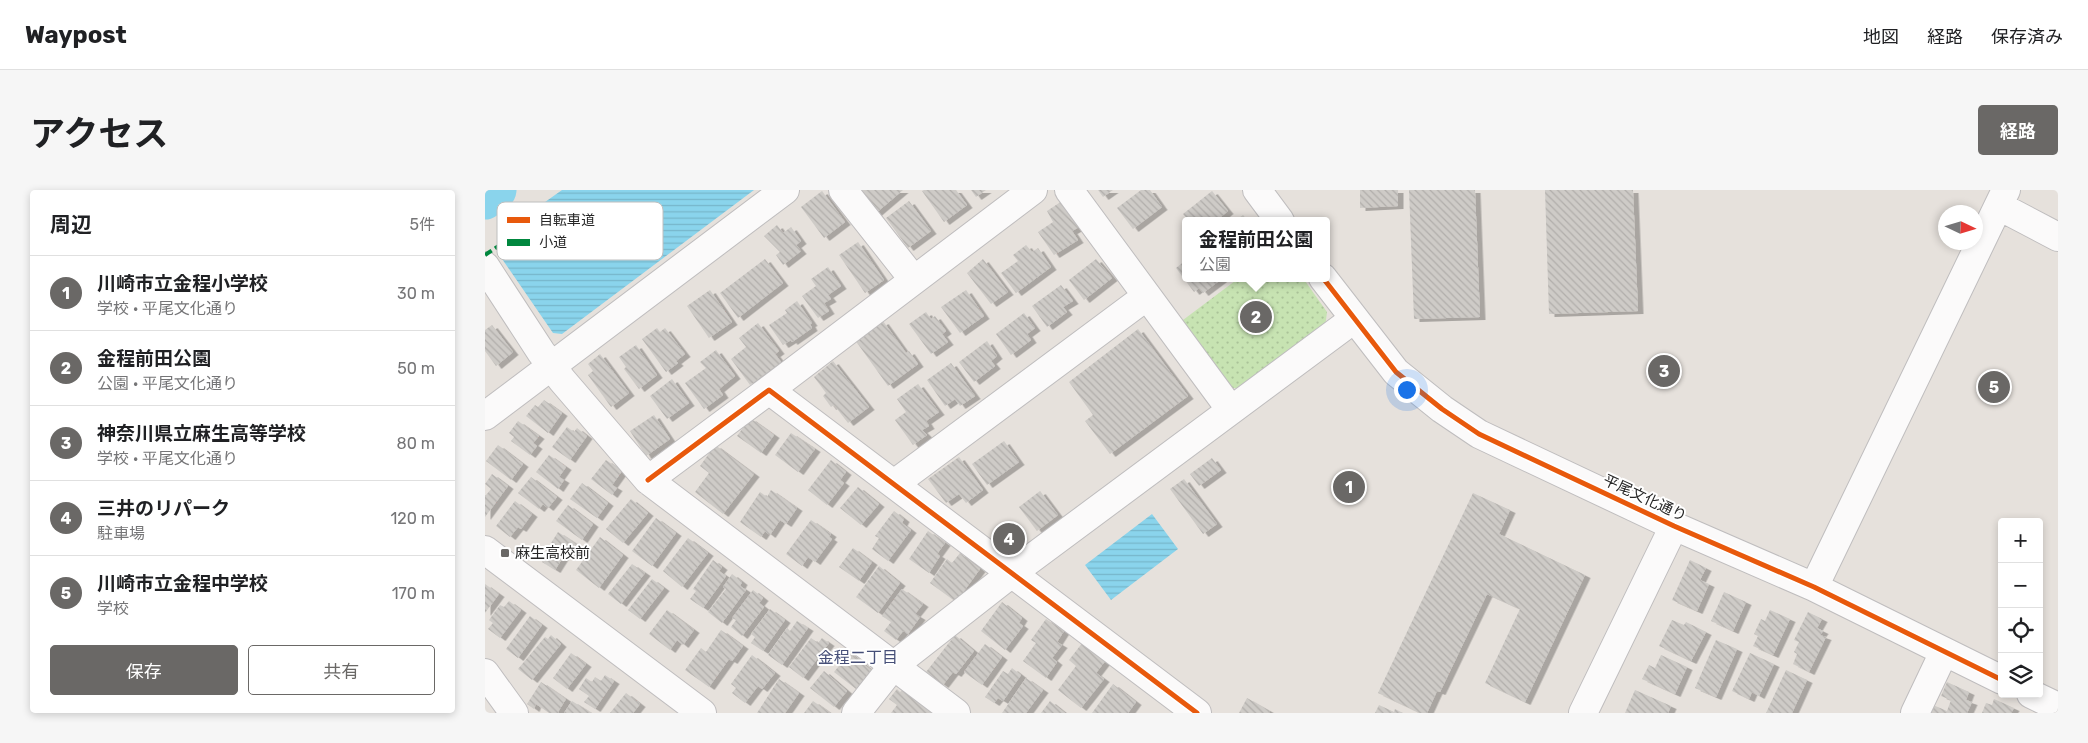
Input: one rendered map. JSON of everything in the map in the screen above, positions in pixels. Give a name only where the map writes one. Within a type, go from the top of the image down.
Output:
[{"type":"street","points":[[485,416],[785,190]]},
{"type":"street","points":[[843,190],[914,280]]},
{"type":"street","points":[[648,480],[1033,190]]},
{"type":"street","points":[[1069,190],[1231,410]]},
{"type":"street","points":[[1257,190],[1277,217]]},
{"type":"street","points":[[1814,587],[2002,198],[2058,237]]},
{"type":"street","points":[[485,266],[551,365],[648,480],[956,713]]},
{"type":"street","name":"平尾文化通り","points":[[1326,282],[1396,372],[1442,409],[1479,434],[1674,526],[1814,587],[1998,678]]},
{"type":"street","points":[[893,484],[1147,296]]},
{"type":"street","points":[[856,713],[893,666],[1012,573],[1354,319]]},
{"type":"street","points":[[769,390],[1197,713]]},
{"type":"street","points":[[1583,713],[1674,526]]},
{"type":"street","points":[[485,550],[701,713]]},
{"type":"street","points":[[1915,713],[1945,652]]},
{"type":"street","points":[[485,673],[514,713]]},
{"type":"street","points":[[2039,698],[2058,707]]},
{"type":"green space","points":[[1234,282],[1306,282],[1327,312],[1325,328],[1244,388],[1225,388],[1179,323]]},
{"type":"water","points":[[562,190],[754,190],[663,258],[663,202],[545,202]]},
{"type":"water","points":[[503,260],[661,260],[562,334],[553,333]]},
{"type":"water","points":[[1152,514],[1178,549],[1111,600],[1085,565]]},
{"type":"building","points":[[859,190],[903,190],[876,213]]},
{"type":"building","points":[[956,190],[967,205],[944,222],[922,191]]},
{"type":"building","points":[[971,190],[986,190],[976,197]]},
{"type":"building","points":[[1098,190],[1113,190],[1103,197]]},
{"type":"building","points":[[1141,190],[1150,190],[1162,207],[1133,229],[1117,208]]},
{"type":"building","points":[[1360,190],[1398,190],[1398,206],[1360,208]]},
{"type":"building","points":[[1409,190],[1475,190],[1480,317],[1414,319]]},
{"type":"building","points":[[1545,190],[1633,190],[1638,311],[1549,314]]},
{"type":"building","points":[[822,191],[845,222],[824,238],[801,207]]},
{"type":"building","points":[[1212,191],[1228,211],[1221,217],[1186,217],[1183,214]]},
{"type":"building","points":[[909,201],[931,231],[908,248],[886,218]]},
{"type":"building","points":[[1062,201],[1079,227],[1072,231],[1078,240],[1054,255],[1038,232],[1053,222],[1047,211]]},
{"type":"building","points":[[777,225],[783,233],[791,227],[801,241],[796,245],[801,251],[783,265],[776,255],[780,252],[764,236]]},
{"type":"building","points":[[858,242],[884,280],[865,293],[839,255]]},
{"type":"building","points":[[1026,245],[1032,252],[1038,248],[1051,267],[1016,293],[1001,273],[1018,261],[1013,255]]},
{"type":"building","points":[[765,259],[783,283],[738,318],[720,293]]},
{"type":"building","points":[[983,259],[1008,292],[991,304],[967,273]]},
{"type":"building","points":[[1096,259],[1112,278],[1084,300],[1069,280]]},
{"type":"building","points":[[1182,263],[1182,276],[1176,268]]},
{"type":"building","points":[[828,267],[841,286],[828,295],[831,299],[824,303],[829,311],[818,318],[802,296],[816,286],[811,279]]},
{"type":"building","points":[[1186,282],[1218,282],[1203,293],[1199,288],[1194,292]]},
{"type":"building","points":[[1061,285],[1073,301],[1063,307],[1067,312],[1047,327],[1032,306]]},
{"type":"building","points":[[710,290],[732,322],[709,338],[687,306]]},
{"type":"building","points":[[966,290],[984,316],[960,333],[941,307]]},
{"type":"building","points":[[797,301],[812,323],[810,324],[812,328],[792,342],[791,340],[783,345],[769,325],[787,313],[785,310]]},
{"type":"building","points":[[926,312],[931,319],[935,316],[946,331],[942,334],[948,342],[931,354],[909,324]]},
{"type":"building","points":[[1024,313],[1035,328],[1027,334],[1031,340],[1011,355],[996,334]]},
{"type":"building","points":[[883,321],[906,353],[909,351],[918,364],[888,386],[855,340]]},
{"type":"building","points":[[758,323],[779,351],[775,354],[781,362],[750,385],[731,359],[746,347],[739,338]]},
{"type":"building","points":[[492,325],[513,352],[496,366],[485,351],[485,330]]},
{"type":"building","points":[[657,328],[660,332],[665,328],[685,354],[676,361],[678,363],[666,372],[642,339]]},
{"type":"building","points":[[1138,329],[1188,396],[1110,454],[1085,421],[1093,415],[1069,382]]},
{"type":"building","points":[[987,341],[997,356],[991,361],[995,366],[974,382],[959,362]]},
{"type":"building","points":[[636,345],[657,375],[639,389],[624,369],[626,367],[619,357]]},
{"type":"building","points":[[716,350],[735,376],[719,389],[723,395],[704,409],[685,383],[706,368],[700,362]]},
{"type":"building","points":[[600,354],[629,393],[611,407],[588,375],[593,371],[588,364]]},
{"type":"building","points":[[833,361],[869,407],[848,423],[834,405],[831,407],[823,396],[826,393],[814,377]]},
{"type":"building","points":[[951,363],[975,396],[960,406],[955,399],[945,406],[927,380]]},
{"type":"building","points":[[672,379],[689,403],[667,419],[650,396]]},
{"type":"building","points":[[918,384],[939,412],[926,421],[929,426],[922,430],[927,435],[913,445],[895,420],[906,412],[897,399]]},
{"type":"building","points":[[544,400],[562,413],[548,433],[526,416],[535,405],[538,407]]},
{"type":"building","points":[[654,415],[670,439],[646,456],[630,431]]},
{"type":"building","points":[[750,418],[774,435],[761,453],[737,436]]},
{"type":"building","points":[[518,421],[539,436],[533,443],[537,446],[530,455],[511,441],[514,437],[509,433]]},
{"type":"building","points":[[567,427],[574,432],[577,428],[587,436],[570,460],[552,447]]},
{"type":"building","points":[[791,433],[815,449],[798,472],[775,455]]},
{"type":"building","points":[[1004,441],[1019,462],[987,485],[972,464]]},
{"type":"building","points":[[498,445],[523,464],[511,480],[486,461]]},
{"type":"building","points":[[715,445],[754,474],[723,514],[695,492],[709,473],[700,466]]},
{"type":"building","points":[[549,455],[566,467],[559,477],[564,480],[558,489],[536,472]]},
{"type":"building","points":[[959,457],[983,490],[966,503],[959,494],[946,503],[928,479]]},
{"type":"building","points":[[1212,458],[1221,470],[1199,486],[1190,474]]},
{"type":"building","points":[[606,460],[622,471],[612,485],[617,488],[612,495],[591,479]]},
{"type":"building","points":[[831,460],[846,472],[840,480],[844,483],[827,505],[808,490]]},
{"type":"building","points":[[492,474],[508,486],[485,517],[485,495],[491,489],[485,484]]},
{"type":"building","points":[[531,477],[557,497],[548,508],[543,504],[539,509],[518,493]]},
{"type":"building","points":[[1184,479],[1217,524],[1203,534],[1170,489]]},
{"type":"building","points":[[582,483],[608,503],[597,518],[570,499]]},
{"type":"building","points":[[858,487],[879,504],[861,525],[840,508]]},
{"type":"building","points":[[771,490],[797,508],[786,524],[780,520],[770,535],[765,531],[761,537],[740,522],[760,492],[767,497]]},
{"type":"building","points":[[1040,491],[1058,515],[1037,531],[1019,507]]},
{"type":"building","points":[[1473,493],[1510,510],[1499,534],[1585,575],[1525,702],[1485,683],[1520,609],[1487,594],[1440,692],[1437,691],[1427,713],[1420,713],[1378,693]]},
{"type":"building","points":[[631,499],[648,513],[623,543],[606,529]]},
{"type":"building","points":[[515,501],[532,514],[521,529],[518,527],[510,537],[496,526]]},
{"type":"building","points":[[568,505],[593,524],[582,540],[556,521]]},
{"type":"building","points":[[894,511],[904,519],[902,523],[911,530],[888,561],[872,549],[879,538],[875,536]]},
{"type":"building","points":[[656,518],[676,533],[652,566],[632,551]]},
{"type":"building","points":[[811,520],[831,534],[829,537],[832,539],[815,562],[808,557],[802,566],[786,554]]},
{"type":"building","points":[[928,531],[945,543],[937,554],[940,556],[929,573],[909,559]]},
{"type":"building","points":[[558,532],[578,545],[569,557],[565,554],[555,570],[542,562],[548,553],[546,551]]},
{"type":"building","points":[[600,537],[623,555],[599,588],[576,570]]},
{"type":"building","points":[[688,538],[708,553],[682,587],[663,571]]},
{"type":"building","points":[[853,548],[872,562],[859,581],[839,567]]},
{"type":"building","points":[[960,553],[980,569],[956,602],[930,583],[947,559],[952,563]]},
{"type":"building","points":[[713,560],[722,567],[719,571],[726,576],[703,608],[690,599],[696,591],[693,589]]},
{"type":"building","points":[[1690,560],[1706,568],[1700,580],[1709,584],[1697,611],[1672,600]]},
{"type":"building","points":[[632,564],[645,573],[621,604],[608,594]]},
{"type":"building","points":[[879,566],[900,583],[878,613],[856,597]]},
{"type":"building","points":[[732,574],[742,582],[740,586],[746,590],[722,623],[708,612],[726,589],[723,587]]},
{"type":"building","points":[[652,579],[664,588],[640,619],[628,610]]},
{"type":"building","points":[[485,584],[499,594],[485,613]]},
{"type":"building","points":[[902,589],[923,604],[915,614],[920,617],[908,634],[903,631],[896,640],[884,631],[891,622],[882,616]]},
{"type":"building","points":[[753,590],[763,598],[759,603],[764,607],[742,636],[731,627],[736,620],[732,618]]},
{"type":"building","points":[[1724,592],[1746,602],[1733,631],[1711,621]]},
{"type":"building","points":[[509,601],[521,610],[500,638],[488,629],[493,623],[489,620],[500,605],[504,607]]},
{"type":"building","points":[[1002,602],[1022,618],[1019,623],[1023,626],[1005,650],[981,631]]},
{"type":"building","points":[[770,609],[785,620],[763,651],[751,643],[755,637],[751,634]]},
{"type":"building","points":[[667,610],[694,630],[683,645],[677,640],[670,650],[649,634]]},
{"type":"building","points":[[1770,610],[1790,619],[1773,655],[1753,646],[1758,636],[1754,634],[1761,619],[1765,621]]},
{"type":"building","points":[[1808,612],[1822,619],[1817,628],[1823,631],[1820,635],[1826,637],[1809,672],[1793,664],[1797,654],[1794,652],[1799,642],[1794,640]]},
{"type":"building","points":[[530,616],[542,625],[518,658],[506,649]]},
{"type":"building","points":[[1046,619],[1064,631],[1057,642],[1062,645],[1052,658],[1057,662],[1046,678],[1023,661],[1036,643],[1031,640]]},
{"type":"building","points":[[1672,620],[1684,625],[1686,622],[1706,632],[1691,661],[1659,646]]},
{"type":"building","points":[[797,621],[808,628],[782,665],[768,655],[787,628],[790,631]]},
{"type":"building","points":[[721,630],[743,646],[732,661],[729,659],[709,687],[685,670],[701,648],[706,652]]},
{"type":"building","points":[[551,635],[561,644],[532,680],[518,669],[545,637],[548,639]]},
{"type":"building","points":[[955,635],[974,651],[956,674],[953,672],[943,685],[926,672]]},
{"type":"building","points":[[811,638],[818,643],[822,638],[829,643],[803,678],[789,667]]},
{"type":"building","points":[[1716,640],[1737,649],[1716,697],[1695,688]]},
{"type":"building","points":[[1083,642],[1106,660],[1096,673],[1104,679],[1081,708],[1058,690],[1076,666],[1069,660]]},
{"type":"building","points":[[985,644],[1002,657],[982,685],[964,672]]},
{"type":"building","points":[[846,650],[871,670],[856,689],[834,672],[843,661],[839,658]]},
{"type":"building","points":[[571,653],[586,664],[567,689],[553,678]]},
{"type":"building","points":[[1750,653],[1774,664],[1759,696],[1752,692],[1749,699],[1732,691]]},
{"type":"building","points":[[752,655],[775,673],[762,689],[758,686],[745,703],[732,693],[736,688],[731,684]]},
{"type":"building","points":[[1661,655],[1687,667],[1675,694],[1642,679],[1649,665],[1655,668]]},
{"type":"building","points":[[1012,668],[1021,675],[1003,701],[998,698],[994,703],[985,697],[1003,671],[1008,674]]},
{"type":"building","points":[[1786,670],[1807,680],[1792,713],[1766,713]]},
{"type":"building","points":[[824,671],[847,691],[834,707],[810,688]]},
{"type":"building","points":[[605,675],[614,681],[595,709],[584,702],[589,696],[579,689],[586,678],[592,682],[595,677],[601,681]]},
{"type":"building","points":[[1026,678],[1043,690],[1026,713],[1002,713]]},
{"type":"building","points":[[779,679],[799,693],[785,713],[757,713]]},
{"type":"building","points":[[541,682],[566,699],[559,713],[549,713],[536,704],[534,709],[527,704]]},
{"type":"building","points":[[1947,682],[1969,692],[1966,700],[1972,702],[1967,713],[1930,713],[1933,705],[1947,711],[1951,700],[1941,696]]},
{"type":"building","points":[[1113,684],[1136,702],[1128,713],[1092,713]]},
{"type":"building","points":[[897,689],[900,692],[903,689],[932,713],[891,713],[897,705],[889,699]]},
{"type":"building","points":[[1635,690],[1671,706],[1668,713],[1625,713]]},
{"type":"building","points":[[626,693],[640,704],[633,713],[610,713]]},
{"type":"building","points":[[1247,698],[1270,711],[1269,713],[1239,713]]},
{"type":"building","points":[[1994,699],[2014,708],[2011,713],[1982,713],[1986,703],[1992,705]]},
{"type":"building","points":[[572,701],[591,713],[564,713]]},
{"type":"building","points":[[813,701],[830,713],[804,713]]},
{"type":"building","points":[[1050,701],[1065,713],[1041,713]]},
{"type":"building","points":[[1379,705],[1394,712],[1395,709],[1403,713],[1375,713]]},
{"type":"waterway","points":[[485,199],[496,190]]},
{"type":"marked path","points":[[485,255],[497,247]]},
{"type":"cycle path","points":[[1326,282],[1396,372],[1442,409],[1479,434],[1674,526],[1814,587],[1998,678]]},
{"type":"cycle path","points":[[648,480],[769,390],[1197,713]]},
{"type":"place","name":"金程前田公園","points":[[1256,317]]},
{"type":"place","name":"神奈川県立麻生高等学校","points":[[1664,371]]},
{"type":"place","name":"川崎市立金程中学校","points":[[1994,387]]},
{"type":"place","name":"川崎市立金程小学校","points":[[1349,487]]},
{"type":"place","name":"三井のリパーク","points":[[1009,539]]},
{"type":"place","name":"麻生高校前","points":[[505,553]]},
{"type":"district","name":"金程二丁目","points":[[858,657]]}]
